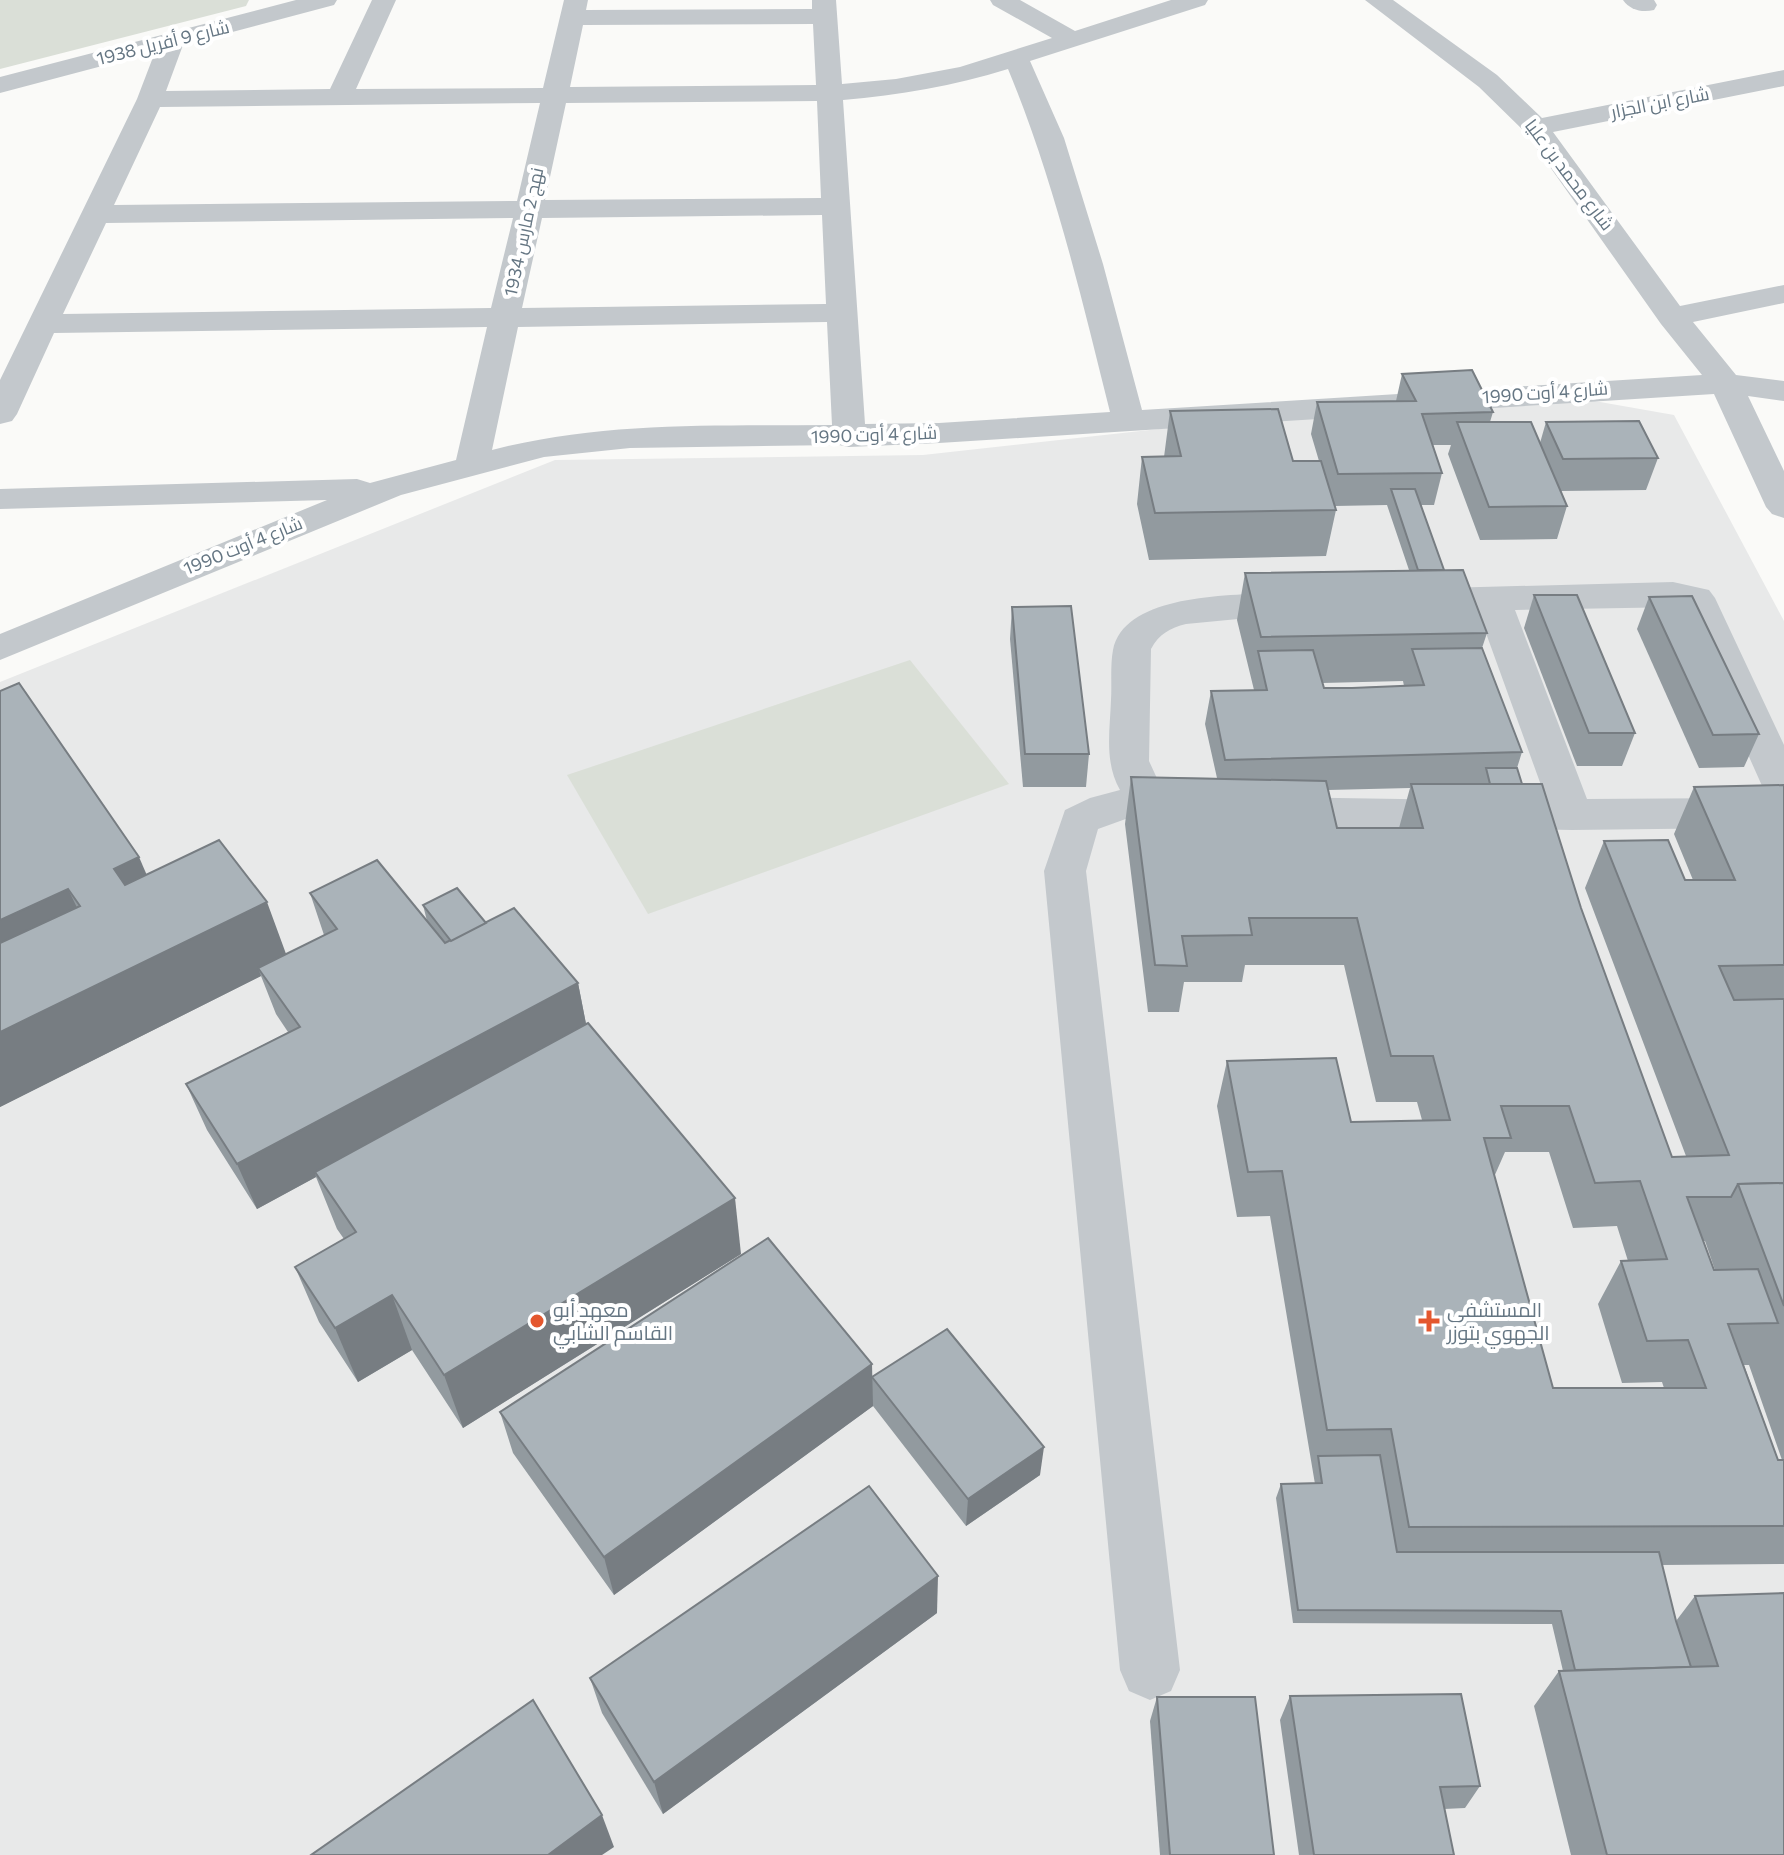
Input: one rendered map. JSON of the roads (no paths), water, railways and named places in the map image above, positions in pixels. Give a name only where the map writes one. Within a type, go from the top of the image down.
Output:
[{"type":"street","name":"شارع 9 أفريل 1938","points":[[0,85],[172,41],[270,8],[325,0]]},
{"type":"street","points":[[339,98],[384,0]]},
{"type":"street","points":[[1002,0],[1072,39]]},
{"type":"street","points":[[150,99],[828,93],[896,87],[1017,60],[1072,39],[1196,0]]},
{"type":"street","name":"شارع محمد بن عليا","points":[[1377,0],[1488,81],[1536,127],[1672,317],[1726,384],[1784,507]]},
{"type":"street","points":[[574,9],[824,8],[849,437]]},
{"type":"street","name":"نهج 2 مارس 1934","points":[[472,464],[574,9]]},
{"type":"street","points":[[0,414],[150,99],[172,41]]},
{"type":"street","points":[[1017,60],[1050,138],[1088,264],[1129,422]]},
{"type":"street","name":"شارع ابن الجزار","points":[[1536,127],[1784,78]]},
{"type":"street","points":[[95,214],[835,206]]},
{"type":"street","points":[[1672,317],[1784,294]]},
{"type":"street","points":[[43,324],[840,313]]},
{"type":"street","name":"شارع 4 أوت 1990","points":[[0,648],[389,488],[543,447],[599,441],[849,437],[1726,384],[1784,391]]},
{"type":"street","points":[[0,499],[389,488]]},
{"type":"street","points":[[1422,601],[1673,594],[1696,598],[1784,788]]},
{"type":"street","points":[[1493,600],[1572,815]]},
{"type":"street","points":[[1146,797],[1136,782],[1129,761],[1132,649],[1141,631],[1159,619],[1186,612],[1264,605],[1341,603]]},
{"type":"street","points":[[1150,1670],[1065,871],[1080,820],[1105,808],[1146,797],[1177,807],[1219,810],[1572,815],[1784,813]]},
{"type":"place","name":"معهد أبو القاسم الشابي","points":[[537,1321]]},
{"type":"place","name":"المستشفى الجهوي بتوزر","points":[[1429,1321]]}]
